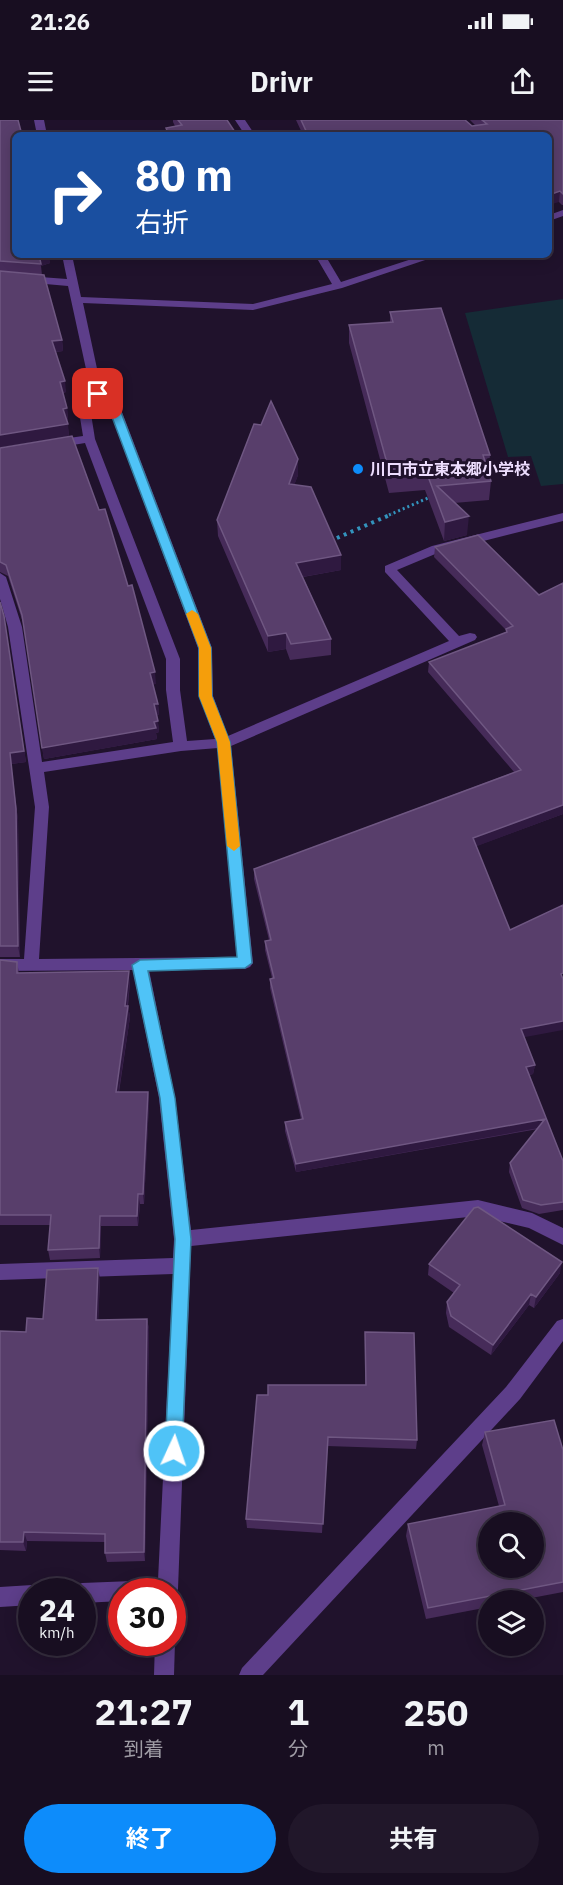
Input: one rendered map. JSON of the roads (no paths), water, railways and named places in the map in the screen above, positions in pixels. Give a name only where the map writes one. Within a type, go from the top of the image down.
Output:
[{"type":"street","points":[[68,258],[98,394]]},
{"type":"street","points":[[322,258],[338,286]]},
{"type":"street","points":[[77,300],[253,307],[338,286],[426,258]]},
{"type":"street","points":[[0,277],[72,283]]},
{"type":"street","points":[[0,965],[245,963],[224,742],[206,696],[205,648],[111,399],[98,394],[83,399],[89,439],[173,659],[173,690],[181,746]]},
{"type":"street","points":[[44,446],[89,439]]},
{"type":"street","points":[[36,768],[181,746],[224,742],[463,640],[389,569],[436,549],[563,517]]},
{"type":"street","points":[[0,577],[15,627],[42,807],[31,963]]},
{"type":"street","points":[[140,965],[167,1098],[183,1239],[169,1578]]},
{"type":"street","points":[[183,1239],[478,1208],[532,1221],[563,1237]]},
{"type":"street","points":[[0,1272],[182,1266]]},
{"type":"street","points":[[249,1675],[513,1393],[563,1327]]},
{"type":"street","points":[[0,1597],[18,1596]]},
{"type":"street","points":[[164,1675],[165,1656]]},
{"type":"place","name":"川口市立東本郷小学校","points":[[358,469]]}]
